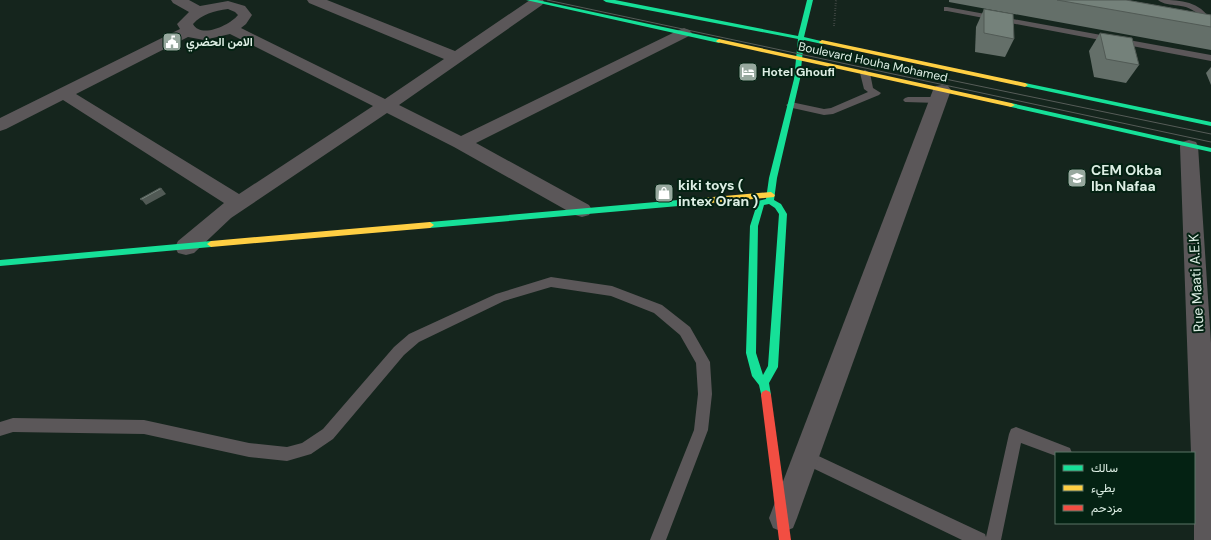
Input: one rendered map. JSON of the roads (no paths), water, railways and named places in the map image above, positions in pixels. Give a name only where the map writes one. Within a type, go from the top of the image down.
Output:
[{"type":"main road","name":"Boulevard Houha Mohamed","points":[[606,0],[801,38],[1211,124]]},
{"type":"main road","points":[[764,383],[757,376],[751,352],[754,226],[761,204],[770,198],[773,178],[797,79],[801,38],[810,0]]},
{"type":"main road","name":"Boulevard Houha Mohamed","points":[[533,1],[865,73],[940,95],[1200,148]]},
{"type":"main road","points":[[0,263],[582,210],[770,198],[783,214],[773,367],[764,383],[784,529]]},
{"type":"street","points":[[178,0],[200,11]]},
{"type":"street","points":[[314,0],[457,58]]},
{"type":"street","points":[[186,247],[224,213],[457,58],[533,1]]},
{"type":"street","points":[[0,125],[188,31],[200,35],[210,35],[231,29],[243,20],[245,15],[243,10],[245,4],[218,6],[200,11],[190,17],[185,24],[188,31]]},
{"type":"street","points":[[231,29],[461,143],[582,210]]},
{"type":"street","points":[[461,143],[684,33]]},
{"type":"street","points":[[63,93],[239,203]]},
{"type":"street","points":[[784,529],[805,457],[940,95]]},
{"type":"street","name":"Rue Maati A.E.K","points":[[1200,148],[1201,507],[1210,540]]},
{"type":"lane","points":[[1162,0],[1181,3],[1197,9],[1205,17],[1204,19],[1192,24],[1211,27]]},
{"type":"lane","points":[[947,9],[1211,58]]},
{"type":"lane","points":[[791,105],[824,112],[833,111],[875,93],[869,89],[865,73]]},
{"type":"lane","points":[[908,100],[940,95]]},
{"type":"lane","points":[[0,429],[13,425],[144,427],[250,450],[286,454],[306,449],[328,434],[399,352],[414,338],[500,297],[551,282],[612,291],[658,309],[685,331],[703,362],[705,394],[701,430],[658,540]]},
{"type":"lane","points":[[993,540],[1016,434],[1062,452]]},
{"type":"lane","points":[[805,457],[979,540]]},
{"type":"tram line","points":[[547,0],[1211,142]]},
{"type":"tram line","points":[[921,74],[1211,134]]},
{"type":"place","name":"الامن الحضري","points":[[172,42]]},
{"type":"place","name":"Hotel Ghoufi","points":[[748,72]]},
{"type":"place","name":"CEM Okba Ibn Nafaa","points":[[1077,178]]},
{"type":"place","name":"kiki toys ( intex Oran )","points":[[664,193]]}]
